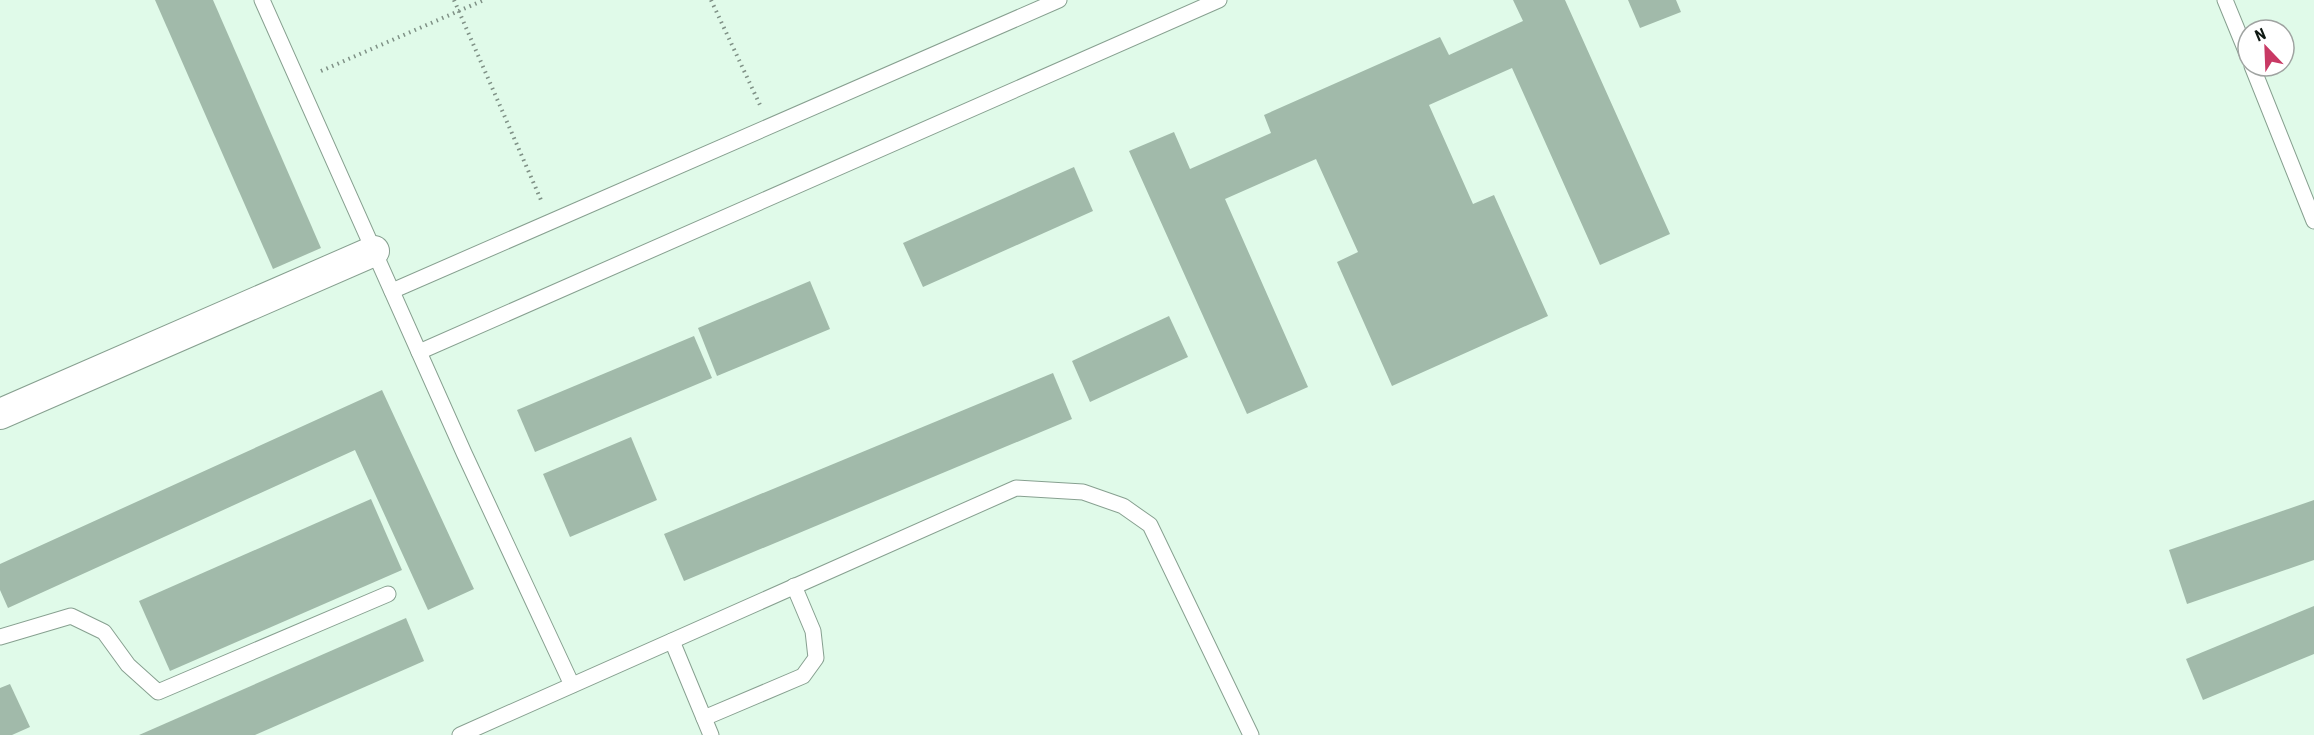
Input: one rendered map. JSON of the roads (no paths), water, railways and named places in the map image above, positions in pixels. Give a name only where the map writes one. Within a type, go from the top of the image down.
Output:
[{"type":"street","points":[[0,414],[374,251]]},
{"type":"lane","points":[[262,0],[419,352],[573,685]]},
{"type":"lane","points":[[392,291],[1059,0]]},
{"type":"lane","points":[[419,352],[1219,0]]},
{"type":"lane","points":[[2225,0],[2236,27]]},
{"type":"lane","points":[[2257,78],[2314,220]]},
{"type":"lane","points":[[460,735],[482,731],[573,685],[1016,488],[1083,492],[1123,506],[1150,525],[1251,735]]},
{"type":"lane","points":[[704,718],[803,676],[816,658],[813,632],[794,586]]},
{"type":"lane","points":[[0,637],[71,616],[104,632],[128,665],[158,692],[388,594]]},
{"type":"lane","points":[[672,641],[711,735]]}]
